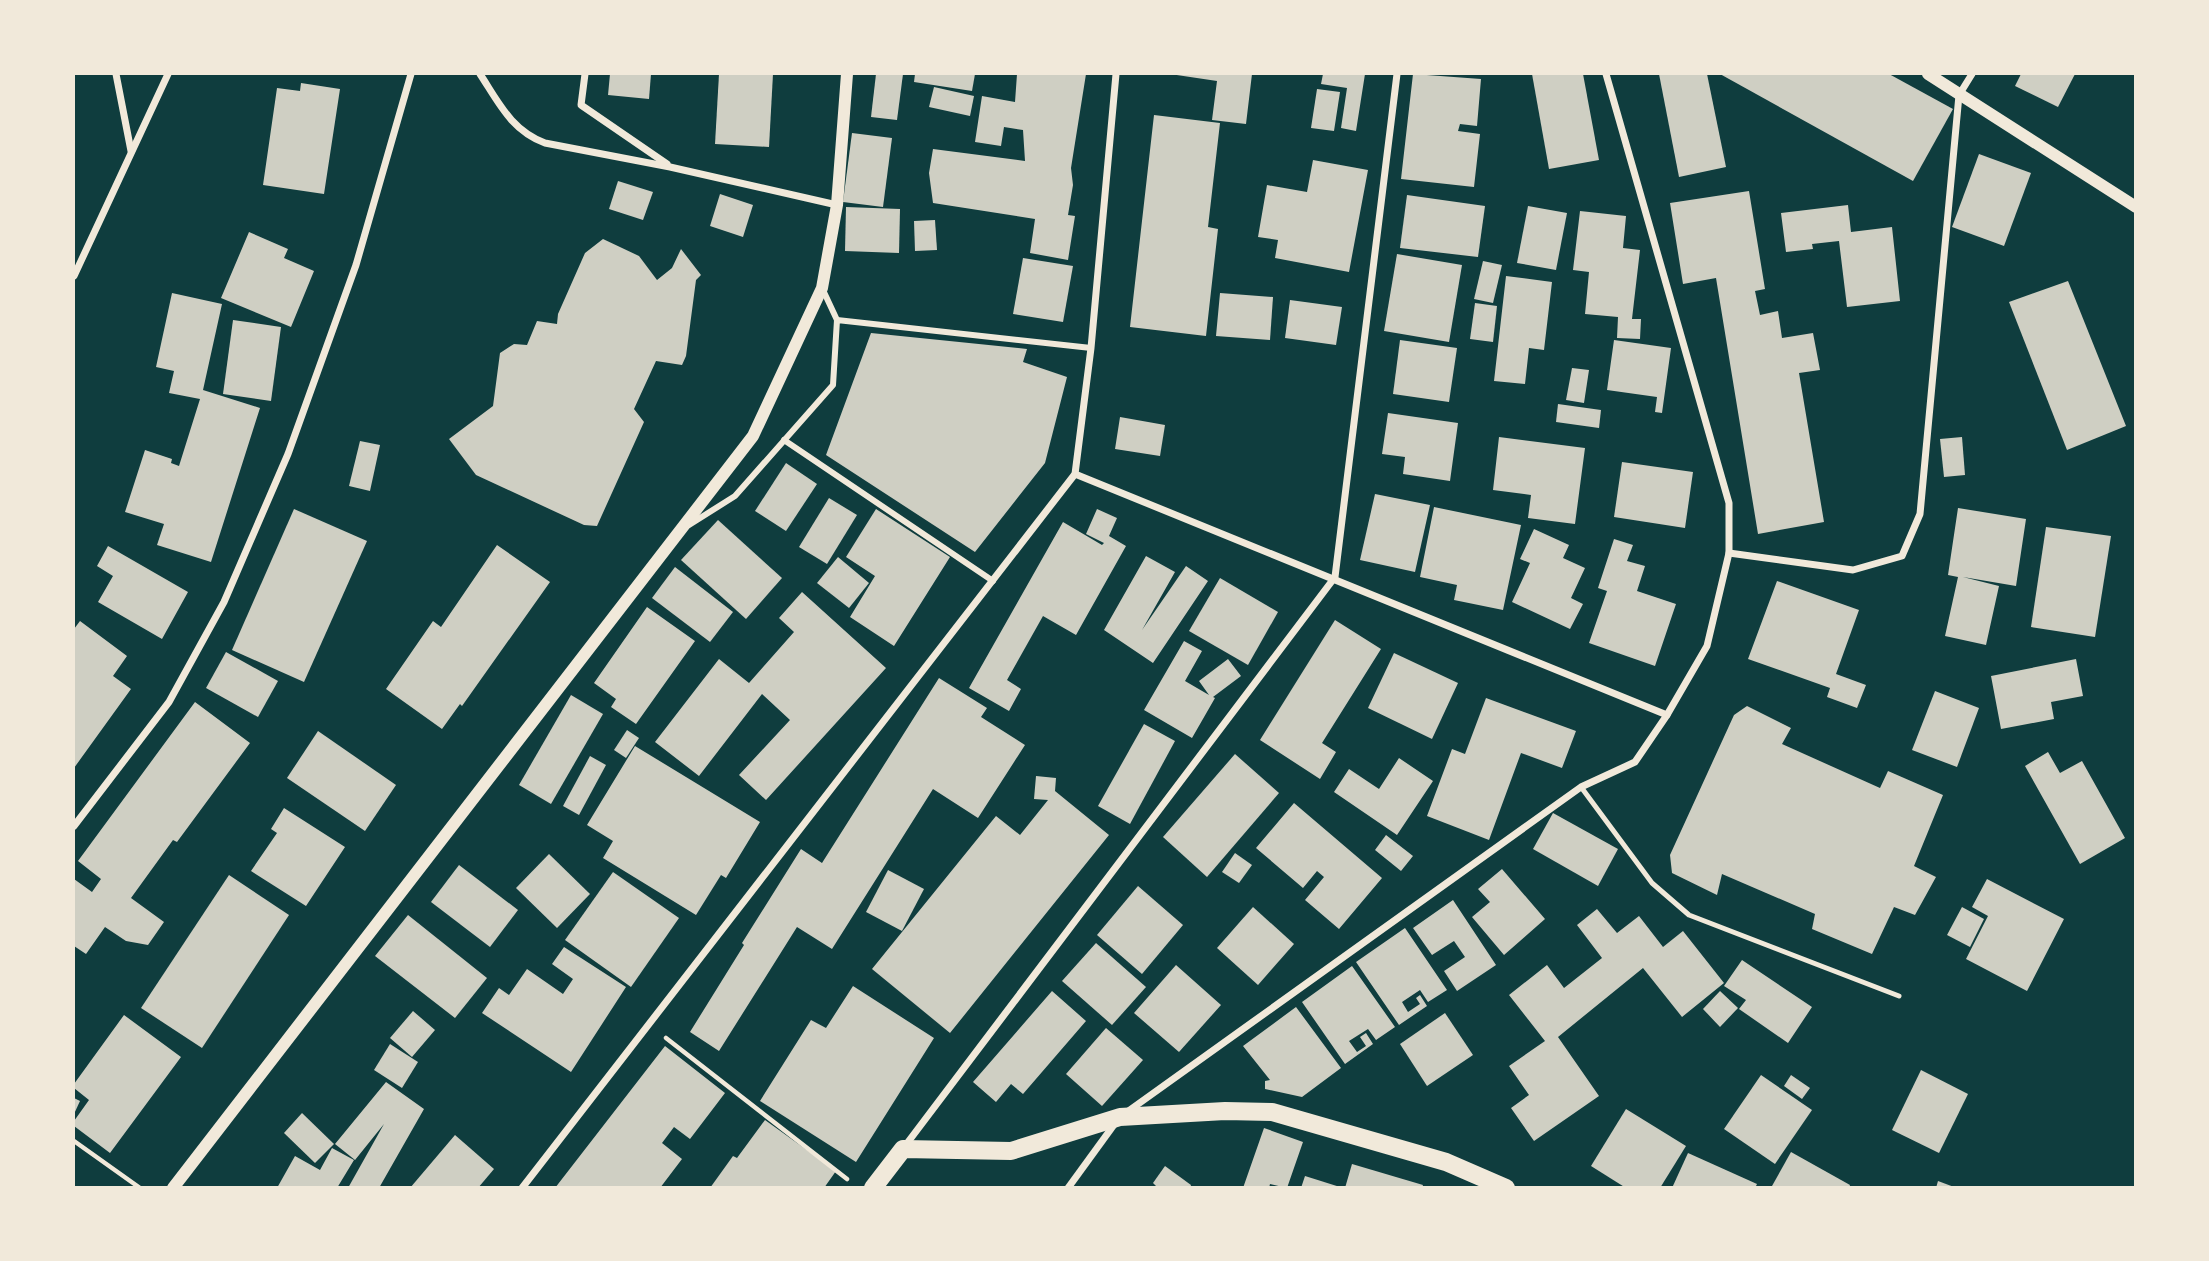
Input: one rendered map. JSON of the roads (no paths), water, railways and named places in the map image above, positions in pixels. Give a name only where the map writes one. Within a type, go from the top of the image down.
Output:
[{"type":"main road","points":[[873,1188],[903,1149],[1011,1151],[1120,1116],[1225,1111],[1272,1112],[1446,1162],[1506,1188]]},
{"type":"street","points":[[116,74],[131,151]]},
{"type":"street","points":[[74,276],[168,74]]},
{"type":"street","points":[[74,826],[169,702],[224,602],[288,454],[356,265],[411,74]]},
{"type":"street","points":[[480,74],[511,123],[526,135],[545,143],[670,167],[837,205]]},
{"type":"street","points":[[585,74],[581,105],[670,167]]},
{"type":"street","points":[[173,1188],[753,436],[822,288],[837,205],[847,74]]},
{"type":"street","points":[[522,1188],[1075,474],[1091,348],[1116,74]]},
{"type":"street","points":[[903,1149],[1335,577],[1397,74]]},
{"type":"street","points":[[1068,1188],[1120,1116],[1581,786],[1635,762],[1667,715],[1707,646],[1729,553],[1729,503],[1606,74]]},
{"type":"street","points":[[1928,74],[2136,207]]},
{"type":"street","points":[[1729,553],[1853,570],[1902,556],[1920,514],[1959,95],[1972,74]]},
{"type":"street","points":[[680,530],[735,496],[833,386],[837,320],[822,288]]},
{"type":"street","points":[[837,320],[1091,348]]},
{"type":"street","points":[[784,440],[993,581]]},
{"type":"street","points":[[1075,474],[1335,577],[1667,715]]},
{"type":"lane","points":[[1581,786],[1652,883],[1689,915],[1899,996]]}]
